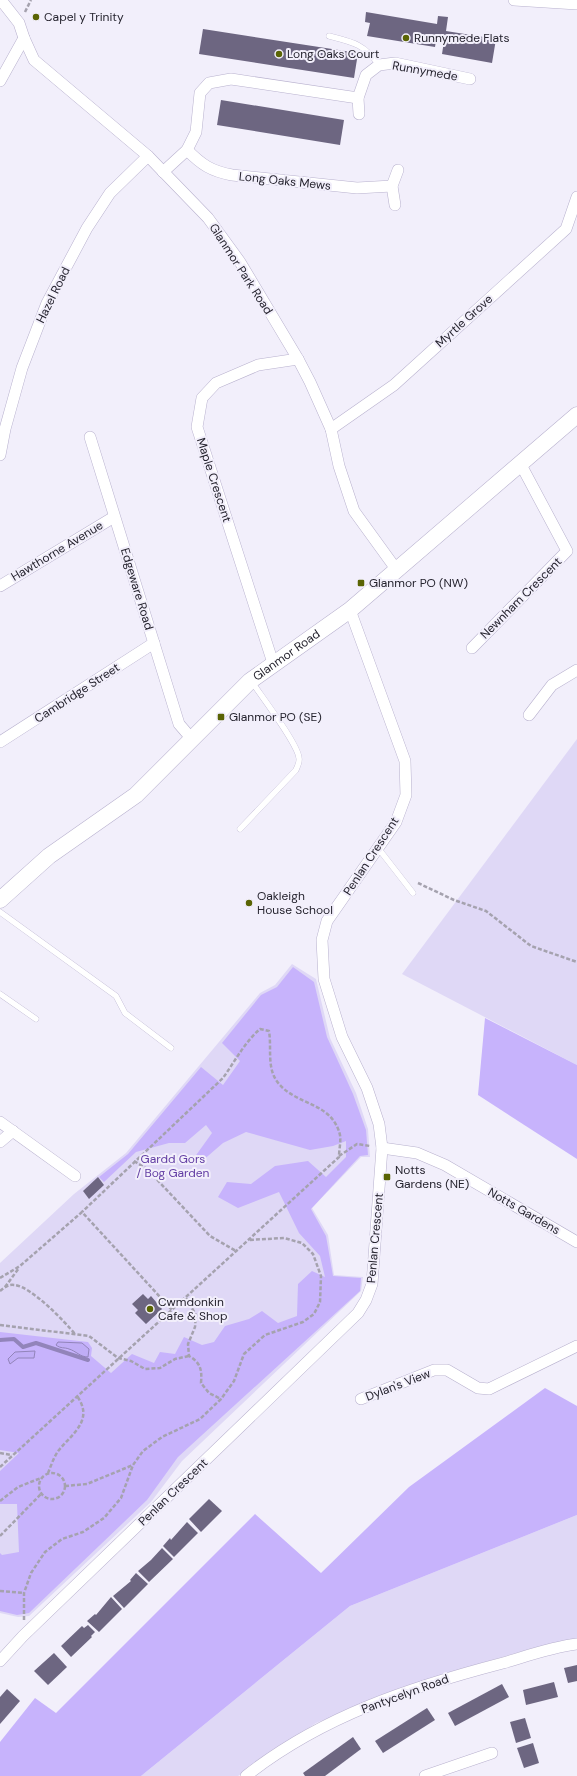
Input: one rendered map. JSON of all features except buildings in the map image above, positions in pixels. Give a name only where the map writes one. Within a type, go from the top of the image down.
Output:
[{"type":"street","name":"Glanmor Park Road","points":[[1,0],[20,23],[24,38],[34,60],[148,156],[208,218],[240,262],[298,360],[331,428],[339,466],[354,511],[396,569]]},
{"type":"street","points":[[514,0],[577,4]]},
{"type":"street","points":[[0,80],[24,38]]},
{"type":"street","name":"Runnymede","points":[[379,65],[395,63],[470,79]]},
{"type":"street","points":[[360,114],[358,98],[366,75],[379,65]]},
{"type":"street","points":[[163,172],[186,150],[196,132],[200,93],[209,83],[231,79],[358,98]]},
{"type":"street","name":"Long Oaks Mews","points":[[186,150],[204,166],[217,173],[357,188],[392,186]]},
{"type":"street","name":"Hazel Road","points":[[0,455],[4,429],[22,368],[47,303],[87,228],[110,193],[148,156]]},
{"type":"street","points":[[396,205],[392,186],[398,170]]},
{"type":"street","name":"Myrtle Grove","points":[[331,428],[394,384],[566,229],[577,197]]},
{"type":"street","name":"Maple Crescent","points":[[274,663],[196,427],[202,398],[216,383],[258,365],[298,360]]},
{"type":"street","name":"Glanmor Road","points":[[0,900],[50,856],[136,795],[250,680],[350,610],[577,415]]},
{"type":"street","name":"Edgeware Road","points":[[90,437],[179,724],[191,738]]},
{"type":"street","name":"Newnham Crescent","points":[[472,648],[572,551],[520,463]]},
{"type":"street","name":"Hawthorne Avenue","points":[[0,586],[114,517]]},
{"type":"street","name":"Penlan Crescent","points":[[0,1661],[23,1636],[358,1314],[366,1300],[372,1284],[382,1148],[379,1124],[367,1088],[342,1037],[324,979],[322,940],[327,921],[396,822],[406,795],[406,761],[350,610]]},
{"type":"street","name":"Cambridge Street","points":[[0,742],[154,643]]},
{"type":"street","points":[[529,715],[552,685],[577,670]]},
{"type":"street","points":[[0,1122],[75,1176]]},
{"type":"street","points":[[0,1142],[13,1131]]},
{"type":"street","name":"Notts Gardens","points":[[382,1148],[417,1153],[445,1165],[577,1242]]},
{"type":"street","name":"Dylan's View","points":[[361,1399],[434,1370],[447,1370],[478,1388],[489,1389],[577,1346]]},
{"type":"street","name":"Pantycelyn Road","points":[[246,1776],[291,1744],[334,1720],[384,1699],[465,1673],[577,1644]]},
{"type":"street","points":[[425,1776],[492,1752]]},
{"type":"lane","points":[[329,36],[357,44],[372,54],[379,65]]},
{"type":"lane","points":[[240,829],[296,770],[300,759],[286,732],[250,680]]},
{"type":"lane","points":[[378,848],[413,893]]},
{"type":"lane","points":[[0,912],[116,996],[125,1012],[171,1048]]},
{"type":"lane","points":[[0,994],[36,1019]]},
{"type":"path","points":[[399,874],[454,900],[486,911],[531,946],[577,962]]},
{"type":"path","points":[[0,1278],[20,1266],[82,1212],[223,1078],[249,1038],[260,1029],[269,1032],[271,1041],[269,1063],[278,1084],[294,1096],[319,1107],[334,1120],[340,1136],[339,1157]]},
{"type":"path","points":[[0,1467],[339,1157],[357,1144],[382,1148]]},
{"type":"path","points":[[134,1161],[146,1169],[210,1236],[236,1251]]},
{"type":"path","points":[[82,1212],[172,1310]]},
{"type":"path","points":[[23,1636],[24,1593],[31,1573],[46,1552],[62,1539],[83,1532],[104,1518],[121,1498],[133,1465],[143,1451],[162,1437],[200,1419],[221,1399],[234,1381],[244,1354],[265,1335],[303,1322],[314,1314],[320,1302],[321,1276],[313,1254],[302,1243],[284,1238],[247,1240]]},
{"type":"path","points":[[0,1291],[20,1266]]},
{"type":"path","points":[[4,1287],[14,1285],[25,1289],[62,1318],[76,1334]]},
{"type":"path","points":[[186,1298],[196,1315],[195,1327],[188,1344],[189,1356]]},
{"type":"path","points":[[0,1325],[89,1336],[118,1358],[131,1361],[145,1369],[160,1368],[175,1359],[189,1356],[196,1360],[202,1370],[200,1383],[209,1393],[221,1399]]},
{"type":"path","points":[[0,1501],[18,1487],[42,1478],[48,1473],[58,1451],[76,1433],[83,1416],[83,1404],[77,1396]]},
{"type":"path","points":[[0,1454],[12,1455]]},
{"type":"path","points":[[65,1486],[87,1484],[133,1465]]},
{"type":"path","points":[[42,1478],[39,1486],[41,1494],[48,1498],[56,1499],[63,1494],[65,1486],[63,1478],[56,1473],[48,1473]]},
{"type":"path","points":[[0,1536],[41,1494]]},
{"type":"path","points":[[0,1591],[24,1593]]},
{"type":"green space","points":[[577,739],[577,1065],[402,974]]},
{"type":"green space","name":"Gardd Gors / Bog Garden","points":[[292,964],[316,979],[330,1038],[356,1093],[368,1129],[370,1157],[361,1157],[312,1208],[328,1235],[334,1275],[363,1277],[361,1291],[182,1461],[151,1502],[29,1616],[18,1617],[0,1613],[0,1263],[74,1194],[126,1153],[260,993],[275,985]]},
{"type":"green space","points":[[577,1515],[577,1639],[519,1652],[431,1678],[316,1723],[238,1776],[141,1776],[350,1606]]},
{"type":"shaded area","points":[[293,967],[314,982],[327,1037],[353,1094],[366,1130],[368,1155],[360,1156],[311,1209],[326,1236],[333,1276],[361,1278],[360,1291],[178,1457],[147,1500],[29,1613],[17,1615],[0,1611],[0,1553],[2,1555],[19,1552],[17,1504],[0,1504],[0,1471],[19,1453],[0,1450],[0,1332],[88,1342],[92,1348],[91,1356],[111,1373],[132,1354],[154,1363],[160,1352],[175,1354],[184,1337],[202,1345],[214,1342],[225,1326],[249,1319],[262,1311],[278,1323],[297,1316],[298,1284],[312,1271],[325,1277],[320,1256],[299,1233],[279,1192],[238,1208],[218,1197],[227,1182],[251,1184],[275,1166],[308,1161],[326,1177],[346,1157],[346,1141],[333,1146],[310,1150],[246,1132],[223,1143],[201,1162],[194,1158],[212,1133],[206,1125],[185,1143],[169,1143],[136,1152],[104,1182],[99,1177],[128,1154],[201,1067],[223,1085],[240,1061],[222,1043],[261,995],[277,987]]},
{"type":"shaded area","points":[[485,1018],[577,1065],[577,1159],[478,1095]]},
{"type":"shaded area","points":[[58,1342],[82,1343],[89,1349],[88,1357],[56,1345]]},
{"type":"shaded area","points":[[35,1351],[34,1358],[18,1358],[10,1364],[8,1359],[15,1352]]},
{"type":"shaded area","points":[[545,1388],[577,1406],[577,1515],[350,1606],[141,1776],[0,1776],[0,1742],[35,1698],[56,1713],[255,1514],[321,1573],[409,1487]]},
{"type":"waterway","points":[[0,1340],[14,1339],[23,1347],[36,1343],[88,1360]]},
{"type":"place","name":"Capel y Trinity","points":[[36,17]]},
{"type":"place","name":"Runnymede Flats","points":[[406,38]]},
{"type":"place","name":"Long Oaks Court","points":[[279,54]]},
{"type":"place","name":"Glanmor PO (NW)","points":[[361,583]]},
{"type":"place","name":"Glanmor PO (SE)","points":[[221,717]]},
{"type":"place","name":"Oakleigh House School","points":[[249,903]]},
{"type":"place","name":"Notts Gardens (NE)","points":[[387,1177]]},
{"type":"place","name":"Cwmdonkin Cafe & Shop","points":[[150,1309]]}]
